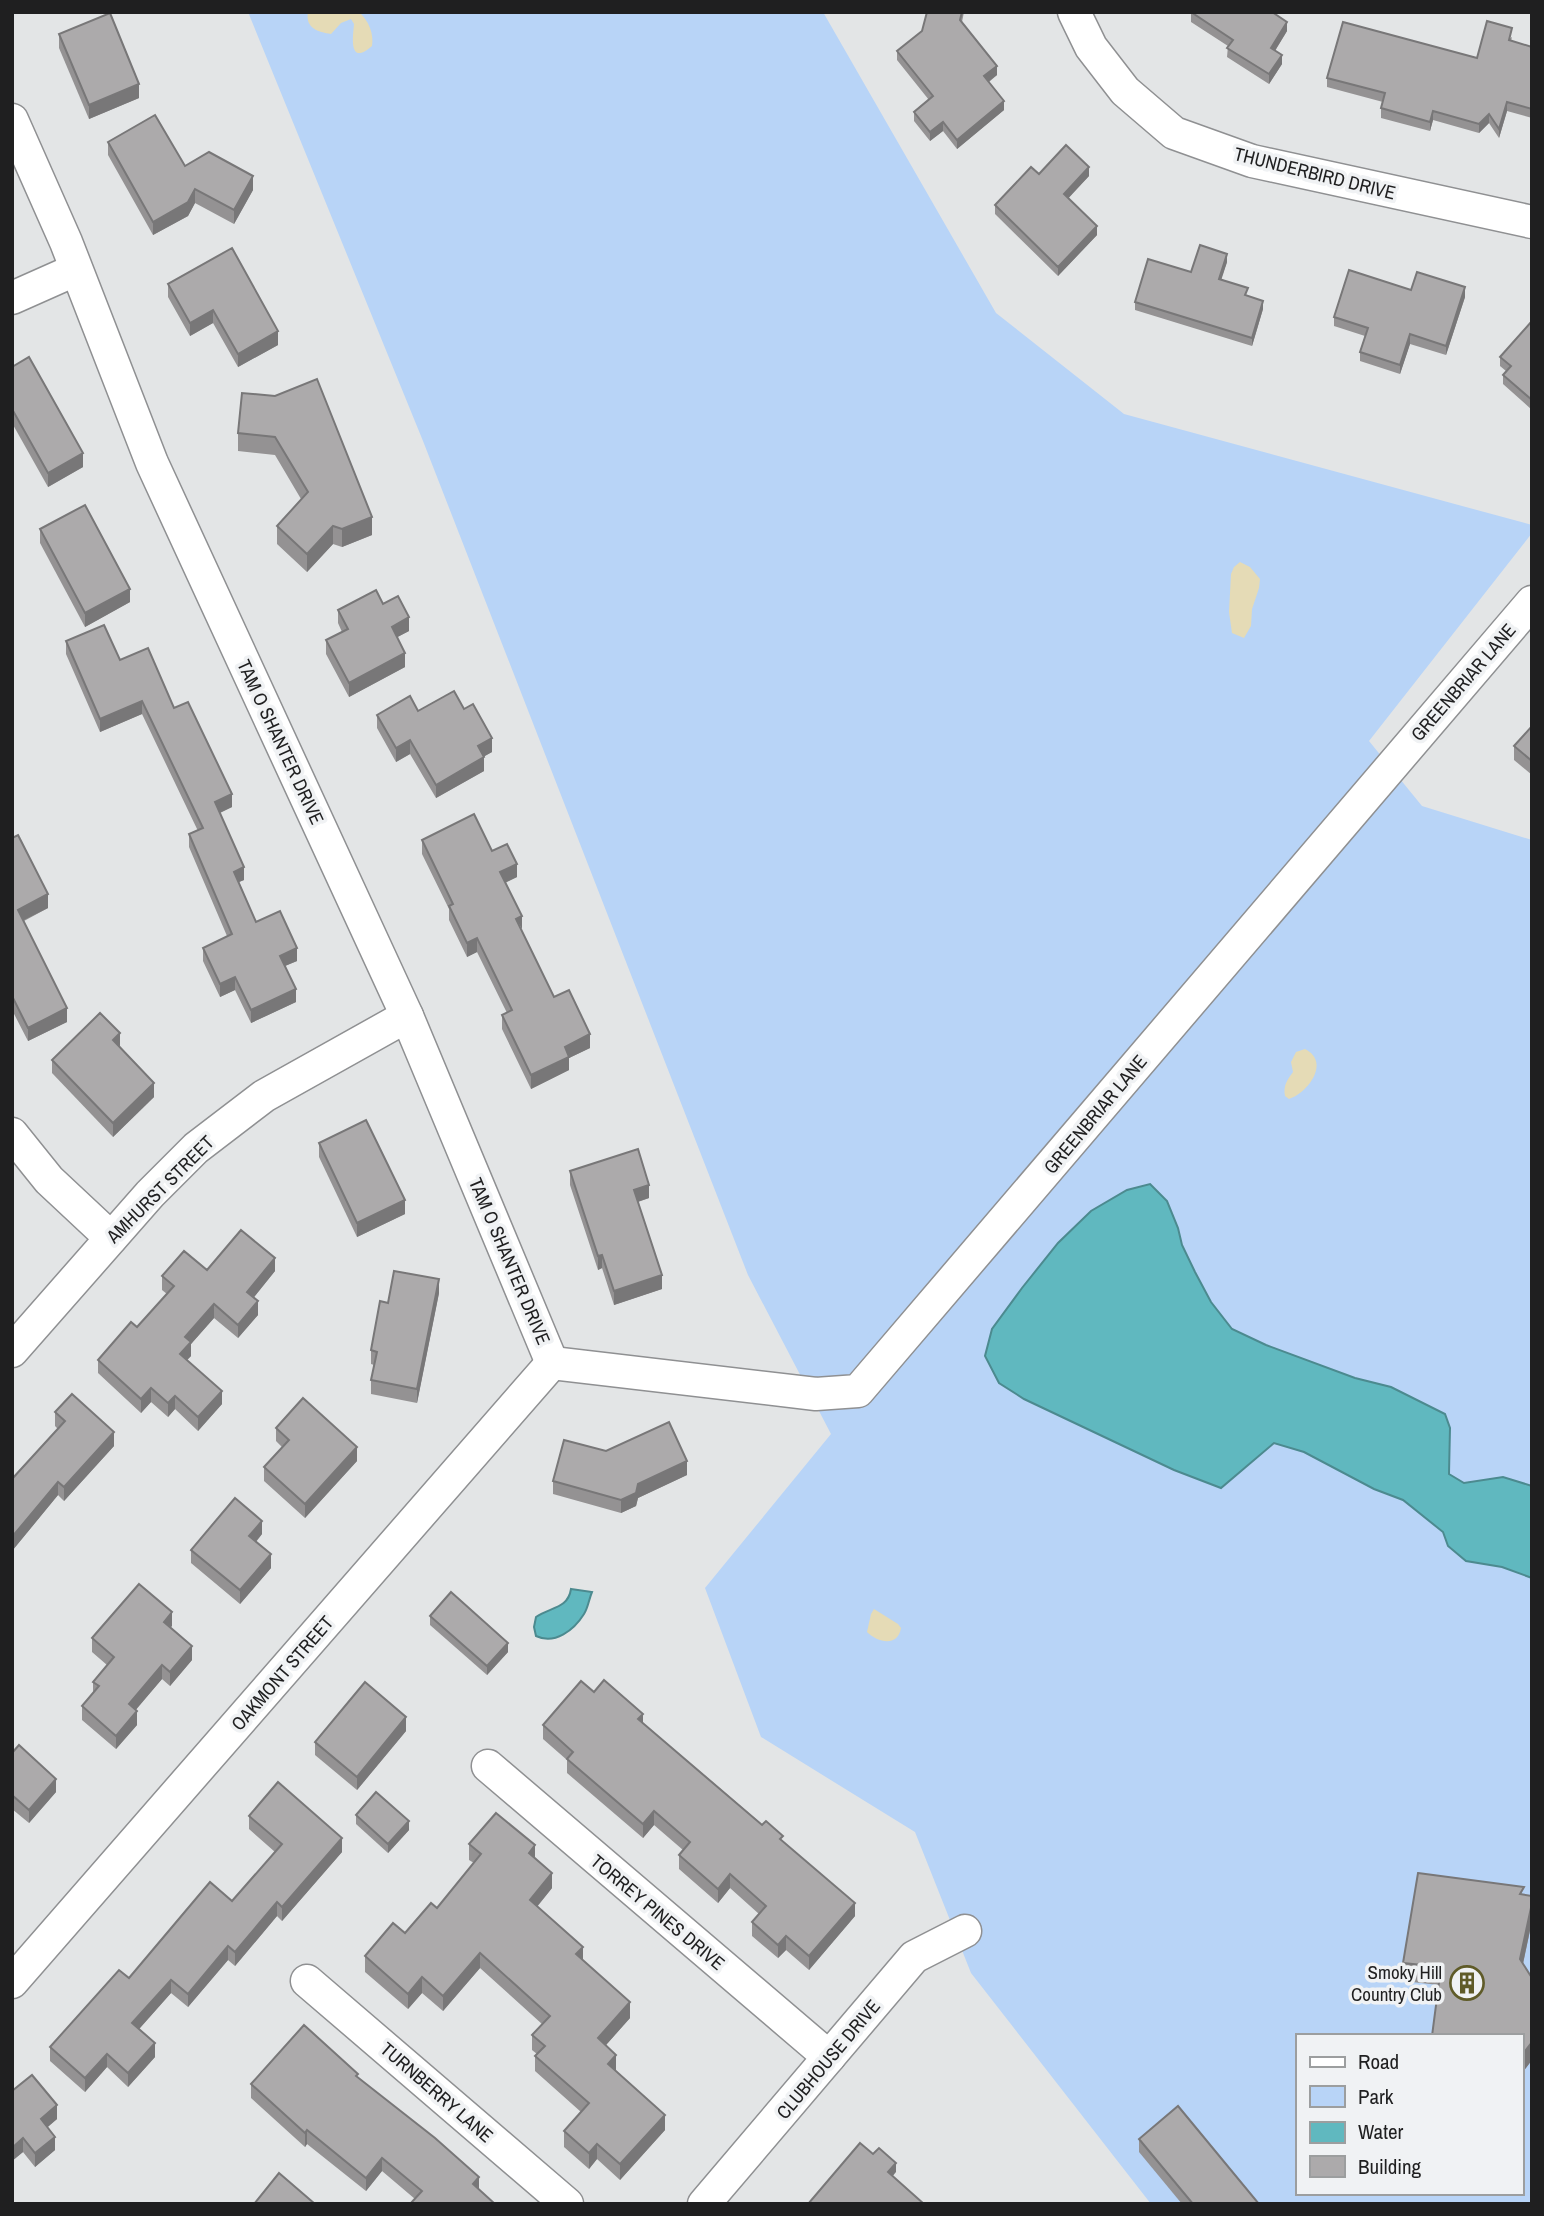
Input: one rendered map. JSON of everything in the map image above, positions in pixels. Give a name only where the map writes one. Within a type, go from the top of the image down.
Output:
[{"type":"street","name":"THUNDERBIRD DRIVE","points":[[1074,12],[1091,47],[1125,91],[1174,133],[1252,161],[1532,222]]},
{"type":"street","name":"TAM O SHANTER DRIVE","points":[[12,120],[66,242],[152,463],[407,1016],[552,1363]]},
{"type":"street","points":[[12,298],[75,270]]},
{"type":"street","name":"GREENBRIAR LANE","points":[[552,1363],[816,1394],[858,1391],[1532,602]]},
{"type":"street","name":"AMHURST STREET","points":[[12,1351],[111,1238],[196,1148],[264,1096],[407,1016]]},
{"type":"street","points":[[12,1134],[49,1180],[111,1238]]},
{"type":"street","name":"OAKMONT STREET","points":[[12,1982],[552,1363]]},
{"type":"street","name":"TORREY PINES DRIVE","points":[[488,1766],[829,2057]]},
{"type":"street","name":"CLUBHOUSE DRIVE","points":[[704,2204],[914,1957],[965,1931]]},
{"type":"street","name":"TURNBERRY LANE","points":[[307,1981],[567,2204]]},
{"type":"green space","name":"Smoky Hill Country Club","points":[[248,12],[823,12],[996,313],[1124,414],[1532,525],[1532,533],[1369,741],[1422,806],[1532,840],[1532,2204],[1151,2204],[971,1973],[915,1832],[761,1737],[705,1588],[831,1434],[748,1275],[423,441]]},
{"type":"sand","points":[[308,12],[359,12],[370,28],[372,46],[364,52],[355,51],[354,24],[351,19],[341,23],[331,34],[311,25],[308,22]]},
{"type":"sand","points":[[1240,562],[1250,567],[1260,579],[1252,609],[1251,626],[1244,638],[1232,633],[1229,612],[1231,574]]},
{"type":"sand","points":[[1305,1049],[1316,1061],[1314,1077],[1303,1090],[1289,1099],[1285,1096],[1285,1089],[1293,1072],[1291,1062],[1296,1052]]},
{"type":"sand","points":[[874,1609],[901,1628],[892,1641],[882,1641],[867,1632]]},
{"type":"water","points":[[1150,1184],[1167,1201],[1182,1245],[1195,1272],[1211,1302],[1232,1329],[1266,1345],[1355,1378],[1391,1387],[1445,1414],[1450,1428],[1449,1474],[1464,1483],[1503,1477],[1532,1486],[1532,1578],[1502,1567],[1466,1561],[1448,1546],[1443,1532],[1403,1500],[1374,1489],[1304,1452],[1274,1443],[1221,1488],[1174,1470],[1024,1399],[999,1383],[985,1356],[992,1329],[1022,1288],[1058,1243],[1091,1211],[1127,1190]]},
{"type":"water","points":[[571,1589],[592,1592],[587,1609],[580,1620],[557,1637],[550,1639],[536,1636],[536,1617],[562,1604]]},
{"type":"building","points":[[927,12],[962,12],[960,20],[997,66],[984,76],[1004,101],[957,140],[943,122],[930,132],[914,112],[933,96],[897,51],[922,31]]},
{"type":"building","points":[[1191,12],[1272,12],[1287,22],[1271,48],[1282,55],[1269,74],[1227,48],[1233,40]]},
{"type":"building","points":[[110,13],[139,84],[89,105],[59,34]]},
{"type":"building","points":[[1487,21],[1512,28],[1509,40],[1532,47],[1532,109],[1507,102],[1499,129],[1489,114],[1479,124],[1433,111],[1430,122],[1381,108],[1385,93],[1327,78],[1343,22],[1477,58]]},
{"type":"building","points":[[155,115],[185,166],[209,152],[253,176],[234,210],[195,189],[188,202],[153,222],[108,142]]},
{"type":"building","points":[[1066,145],[1089,167],[1064,194],[1097,226],[1058,267],[995,205],[1031,167],[1039,174]]},
{"type":"building","points":[[1200,245],[1227,254],[1219,279],[1248,288],[1245,295],[1263,301],[1252,338],[1135,302],[1148,259],[1191,272]]},
{"type":"building","points":[[232,248],[278,331],[238,354],[213,310],[190,323],[168,284]]},
{"type":"building","points":[[1349,270],[1411,290],[1417,272],[1465,287],[1446,346],[1410,334],[1400,365],[1360,352],[1368,328],[1334,317]]},
{"type":"building","points":[[1532,321],[1532,400],[1503,375],[1511,366],[1500,357]]},
{"type":"building","points":[[29,357],[83,453],[48,473],[12,409],[12,367]]},
{"type":"building","points":[[317,379],[372,517],[342,529],[333,526],[307,554],[277,526],[308,492],[275,437],[238,433],[242,393],[275,396]]},
{"type":"building","points":[[85,505],[130,589],[85,613],[40,529]]},
{"type":"building","points":[[376,590],[383,604],[398,596],[409,617],[392,627],[405,653],[349,683],[326,640],[348,629],[338,610]]},
{"type":"building","points":[[104,625],[120,660],[148,648],[174,708],[188,702],[232,794],[215,802],[244,867],[234,872],[256,922],[280,911],[297,948],[280,956],[296,989],[251,1010],[235,977],[220,984],[203,948],[232,934],[189,834],[203,828],[142,701],[100,719],[66,641]]},
{"type":"building","points":[[454,691],[464,709],[473,704],[492,738],[478,746],[484,757],[436,785],[410,740],[396,748],[377,715],[410,696],[418,711]]},
{"type":"building","points":[[1532,726],[1532,761],[1514,746]]},
{"type":"building","points":[[474,814],[492,851],[507,844],[517,864],[500,872],[522,916],[516,919],[554,997],[569,990],[590,1034],[565,1047],[569,1057],[531,1075],[502,1015],[512,1010],[477,938],[467,943],[449,906],[453,904],[422,840]]},
{"type":"building","points":[[18,835],[48,894],[18,910],[67,1008],[28,1028],[12,996],[12,838]]},
{"type":"building","points":[[100,1013],[120,1033],[113,1040],[154,1083],[113,1123],[52,1060]]},
{"type":"building","points":[[366,1120],[405,1200],[357,1223],[319,1143]]},
{"type":"building","points":[[638,1149],[649,1185],[634,1190],[662,1275],[614,1291],[602,1255],[598,1256],[570,1171]]},
{"type":"building","points":[[241,1230],[275,1258],[247,1292],[258,1301],[238,1325],[214,1304],[185,1337],[191,1342],[180,1354],[222,1391],[198,1417],[175,1396],[168,1403],[151,1388],[141,1399],[98,1360],[131,1322],[137,1327],[174,1286],[162,1276],[184,1251],[207,1270]]},
{"type":"building","points":[[394,1271],[439,1279],[417,1389],[371,1380],[377,1352],[371,1350],[380,1301],[388,1303]]},
{"type":"building","points":[[72,1394],[114,1432],[64,1487],[58,1482],[12,1537],[12,1479],[65,1421],[55,1412]]},
{"type":"building","points":[[303,1398],[357,1447],[305,1504],[264,1467],[289,1440],[276,1428]]},
{"type":"building","points":[[669,1422],[687,1461],[638,1484],[636,1493],[621,1500],[553,1481],[564,1440],[606,1451]]},
{"type":"building","points":[[235,1498],[262,1521],[249,1536],[271,1554],[240,1590],[191,1550]]},
{"type":"building","points":[[139,1584],[172,1612],[164,1622],[192,1646],[170,1672],[162,1665],[129,1704],[137,1711],[116,1736],[82,1706],[99,1686],[93,1682],[114,1657],[92,1638]]},
{"type":"building","points":[[451,1592],[508,1643],[487,1666],[430,1616]]},
{"type":"building","points":[[604,1680],[643,1714],[638,1719],[762,1825],[766,1821],[783,1836],[780,1839],[855,1903],[809,1956],[786,1936],[778,1945],[752,1922],[766,1906],[730,1874],[718,1889],[679,1855],[690,1842],[654,1811],[643,1824],[567,1759],[573,1752],[543,1725],[581,1681],[594,1692]]},
{"type":"building","points":[[365,1682],[406,1717],[357,1777],[315,1742]]},
{"type":"building","points":[[19,1745],[56,1779],[29,1810],[12,1795],[12,1753]]},
{"type":"building","points":[[278,1782],[342,1838],[282,1907],[277,1902],[235,1952],[228,1946],[188,1994],[171,1980],[132,2023],[155,2043],[128,2073],[107,2054],[85,2078],[50,2047],[119,1970],[129,1978],[210,1882],[232,1901],[282,1844],[249,1816]]},
{"type":"building","points":[[376,1792],[409,1821],[388,1844],[356,1815]]},
{"type":"building","points":[[496,1813],[535,1845],[529,1853],[552,1873],[530,1900],[583,1947],[576,1954],[630,2002],[598,2038],[616,2055],[608,2064],[665,2115],[620,2164],[597,2144],[589,2153],[564,2131],[589,2103],[535,2056],[545,2046],[532,2035],[550,2016],[480,1953],[443,1996],[422,1977],[408,1994],[365,1956],[393,1923],[405,1933],[431,1903],[437,1908],[481,1854],[469,1844]]},
{"type":"building","name":"Smoky Hill Country Club","points":[[1418,1873],[1524,1887],[1520,1894],[1532,1896],[1532,1903],[1520,1959],[1532,1978],[1532,2042],[1523,2054],[1523,2034],[1432,2034],[1441,1967],[1403,1963]]},
{"type":"building","points":[[304,2025],[358,2074],[356,2076],[435,2138],[479,2177],[473,2184],[495,2204],[410,2204],[422,2191],[382,2158],[366,2178],[307,2130],[305,2133],[251,2084]]},
{"type":"building","points":[[32,2075],[57,2105],[41,2119],[55,2137],[35,2153],[23,2138],[12,2148],[12,2091]]},
{"type":"building","points":[[1178,2106],[1259,2204],[1193,2204],[1139,2139]]},
{"type":"building","points":[[860,2143],[873,2154],[879,2148],[896,2163],[888,2172],[924,2204],[808,2204]]},
{"type":"building","points":[[279,2173],[315,2204],[254,2204]]},
{"type":"place","name":"Smoky Hill Country Club","points":[[1467,1983]]}]
